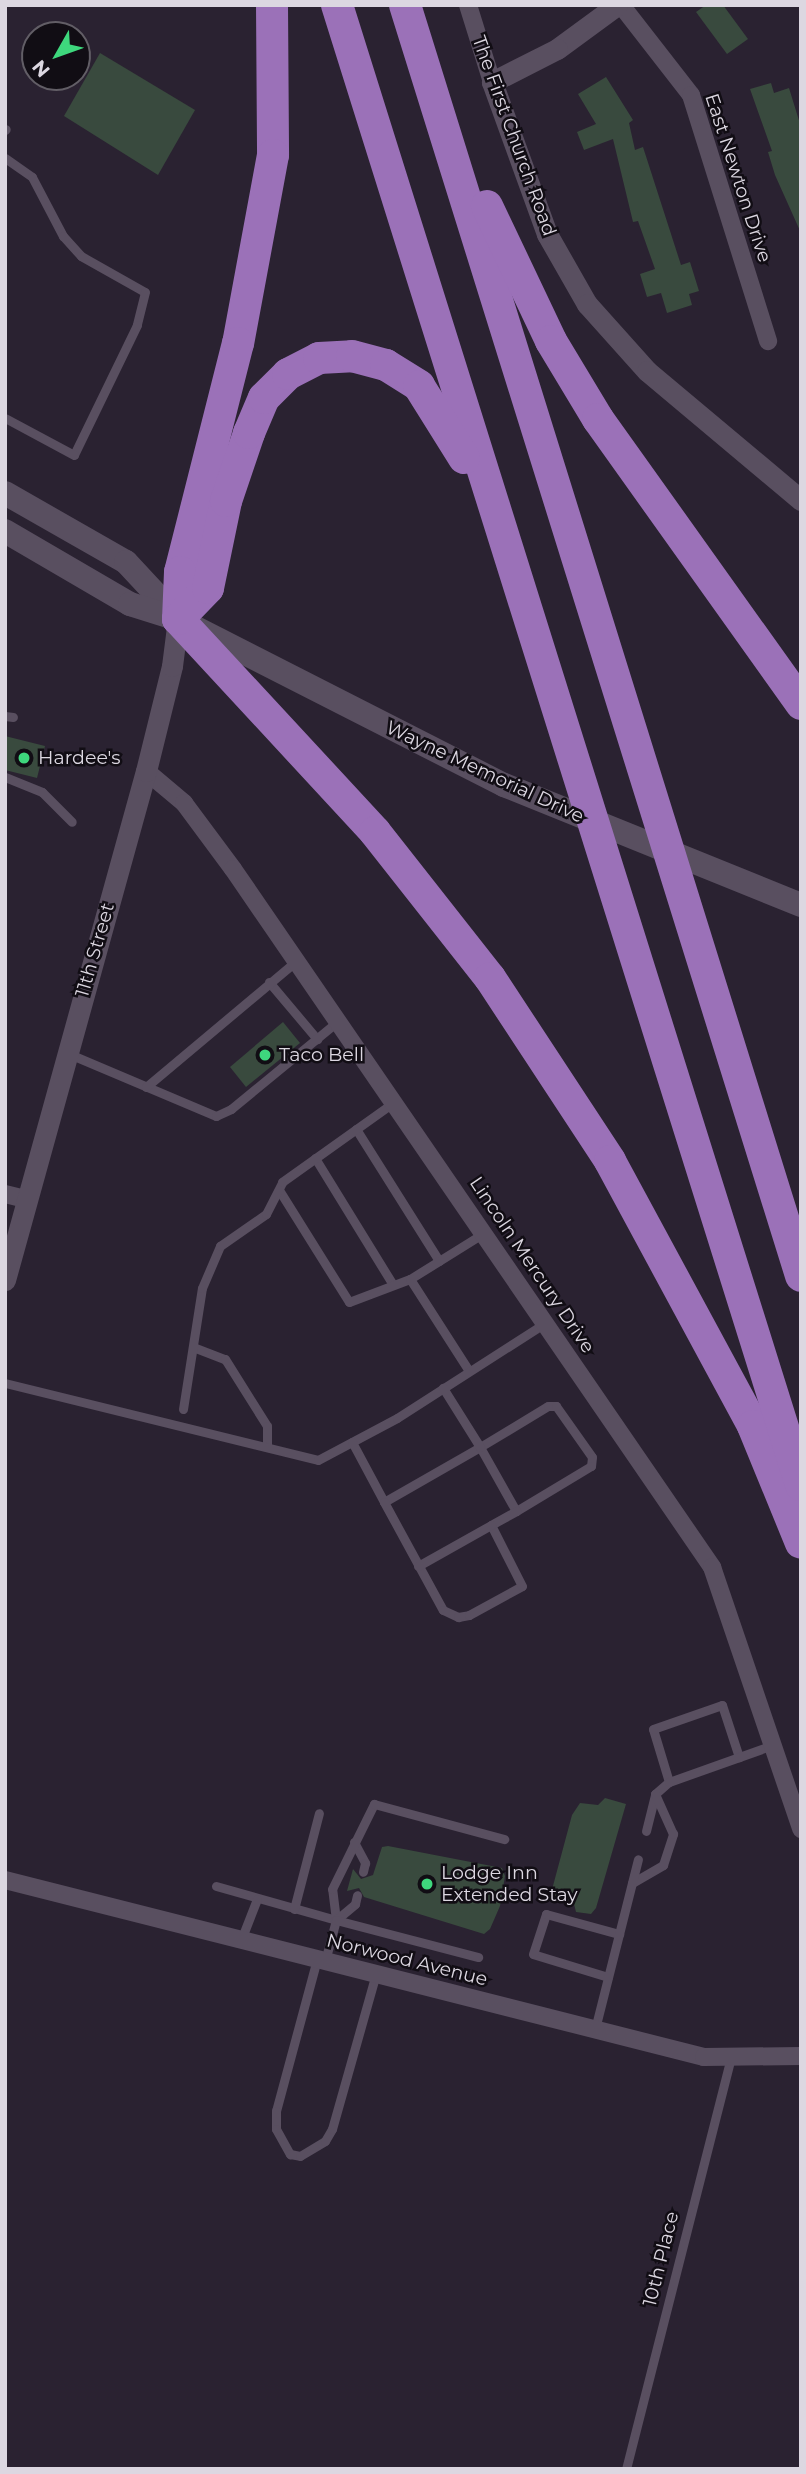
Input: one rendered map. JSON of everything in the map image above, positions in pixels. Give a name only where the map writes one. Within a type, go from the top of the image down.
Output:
[{"type":"highway","points":[[272,5],[273,155],[238,342],[180,572],[178,619],[375,832],[490,978],[610,1161],[752,1426],[801,1544]]},
{"type":"highway","points":[[337,5],[516,584],[801,1485]]},
{"type":"highway","points":[[405,5],[801,1276]]},
{"type":"highway","points":[[416,39],[515,271],[551,341],[598,419],[801,704]]},
{"type":"highway","points":[[178,619],[208,589],[226,501],[264,398],[288,373],[319,358],[363,359],[386,365],[419,386],[464,458],[516,584]]},
{"type":"main road","name":"Wayne Memorial Drive","points":[[5,493],[126,562],[178,619]]},
{"type":"main road","name":"Wayne Memorial Drive","points":[[5,531],[130,604],[178,619],[504,785],[750,887],[801,905]]},
{"type":"street","name":"The First Church Road","points":[[468,5],[492,82],[547,234],[587,304],[647,371],[801,500]]},
{"type":"street","points":[[492,82],[557,49],[619,5]]},
{"type":"street","name":"East Newton Drive","points":[[619,5],[691,94],[768,341]]},
{"type":"street","name":"11th Street","points":[[5,1280],[15,1196],[66,1052],[146,771],[172,666],[178,619]]},
{"type":"street","name":"Lincoln Mercury Drive","points":[[146,771],[184,803],[395,1101],[712,1567],[801,1829]]},
{"type":"street","name":"Norwood Avenue","points":[[5,1880],[704,2057],[801,2056]]},
{"type":"lane","points":[[5,158],[32,177],[64,236],[81,256],[145,292],[137,325],[75,455],[5,418]]},
{"type":"lane","points":[[5,777],[42,792],[72,822]]},
{"type":"lane","points":[[146,1087],[296,961]]},
{"type":"lane","points":[[270,982],[317,1039]]},
{"type":"lane","points":[[66,1052],[216,1116],[231,1110],[338,1021]]},
{"type":"lane","points":[[183,1409],[202,1288],[220,1246],[266,1214],[282,1181],[395,1101]]},
{"type":"lane","points":[[356,1129],[439,1261]]},
{"type":"lane","points":[[315,1158],[392,1283]]},
{"type":"lane","points":[[279,1190],[349,1302],[359,1302],[392,1283],[410,1279],[484,1233]]},
{"type":"lane","points":[[410,1279],[469,1371]]},
{"type":"lane","points":[[5,1383],[318,1460],[443,1388],[545,1322]]},
{"type":"lane","points":[[193,1347],[225,1359],[267,1426],[267,1446]]},
{"type":"lane","points":[[443,1388],[516,1511]]},
{"type":"lane","points":[[384,1502],[556,1406],[592,1457],[586,1471],[418,1566]]},
{"type":"lane","points":[[352,1442],[443,1610],[457,1617],[518,1592],[522,1587],[491,1525]]},
{"type":"lane","points":[[669,1783],[653,1730],[664,1725],[722,1705],[739,1757]]},
{"type":"lane","points":[[646,1831],[655,1794],[669,1783],[773,1745]]},
{"type":"lane","points":[[632,1883],[663,1865],[673,1833],[655,1794]]},
{"type":"lane","points":[[337,1920],[332,1889],[374,1804],[504,1839]]},
{"type":"lane","points":[[295,1909],[319,1813]]},
{"type":"lane","points":[[354,1842],[365,1863],[363,1872]]},
{"type":"lane","points":[[595,2029],[638,1859]]},
{"type":"lane","points":[[216,1886],[478,1957]]},
{"type":"lane","points":[[357,1895],[355,1904],[337,1920],[321,1960],[276,2111],[276,2129],[290,2154],[300,2156],[325,2141],[332,2129],[376,1974]]},
{"type":"lane","points":[[241,1940],[257,1899]]},
{"type":"lane","points":[[608,1977],[533,1954],[546,1914],[619,1934]]},
{"type":"lane","name":"10th Place","points":[[625,2469],[731,2058]]},
{"type":"building","points":[[706,5],[723,5],[748,39],[727,54],[696,12]]},
{"type":"building","points":[[100,53],[195,110],[158,175],[64,116],[78,91],[91,91],[91,69]]},
{"type":"building","points":[[606,77],[633,120],[629,123],[635,150],[643,147],[681,265],[690,262],[699,291],[689,294],[692,305],[667,313],[661,293],[647,297],[640,274],[655,269],[638,221],[633,222],[613,139],[584,150],[577,132],[596,124],[578,94]]},
{"type":"building","points":[[771,83],[774,93],[789,88],[801,127],[801,233],[775,175],[768,152],[772,151],[750,89]]},
{"type":"building","name":"Hardee's","points":[[5,736],[45,746],[37,778],[5,770]]},
{"type":"building","name":"Taco Bell","points":[[283,1022],[300,1043],[246,1087],[230,1067]]},
{"type":"building","points":[[605,1798],[626,1804],[596,1908],[591,1914],[576,1912],[574,1904],[550,1897],[572,1815],[580,1803],[598,1805]]},
{"type":"building","name":"Lodge Inn Extended Stay","points":[[382,1847],[502,1868],[505,1876],[500,1906],[490,1929],[484,1934],[364,1897],[359,1888],[347,1891],[353,1869],[361,1879],[373,1875]]},
{"type":"place","name":"Hardee's","points":[[24,758]]},
{"type":"place","name":"Taco Bell","points":[[265,1055]]},
{"type":"place","name":"Lodge Inn Extended Stay","points":[[427,1884]]}]
